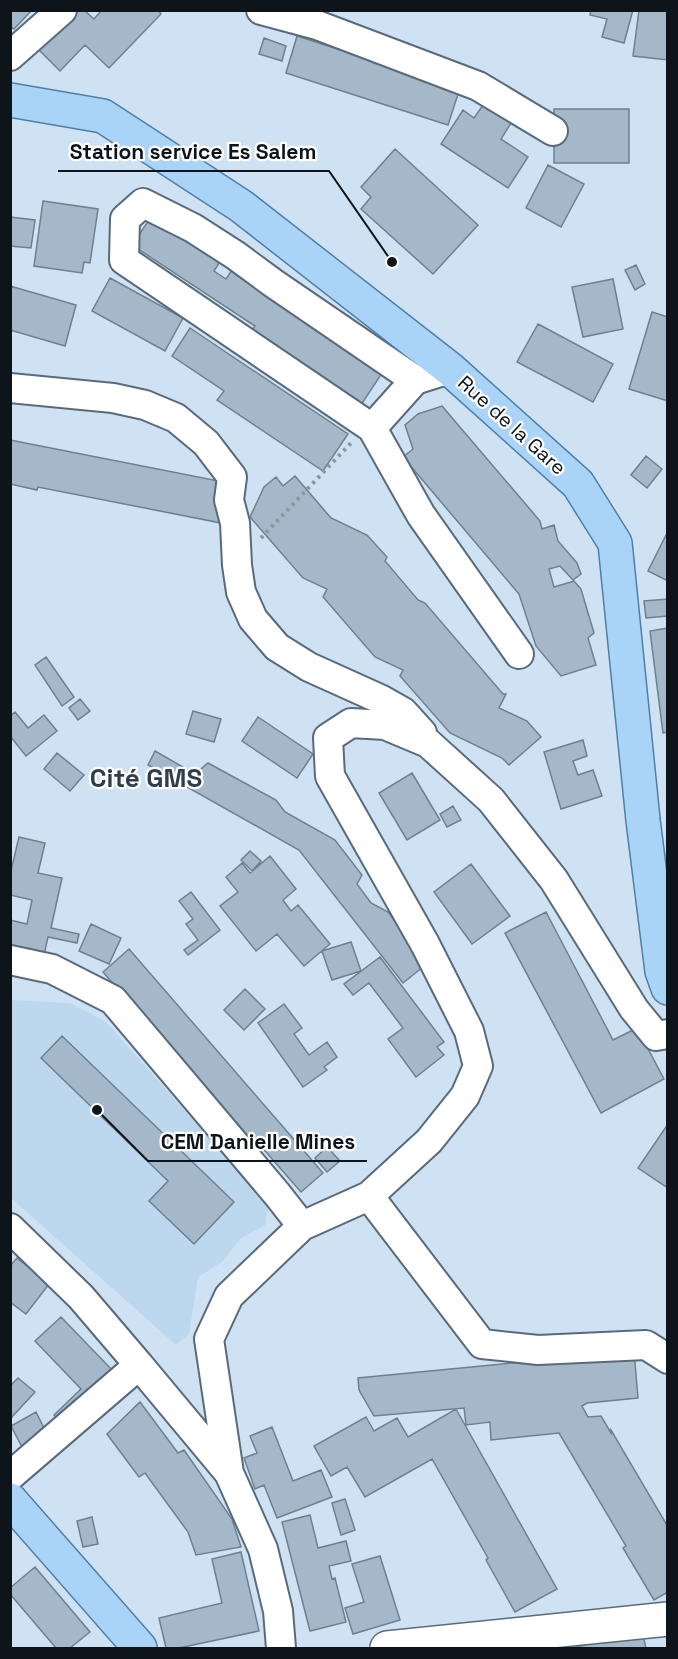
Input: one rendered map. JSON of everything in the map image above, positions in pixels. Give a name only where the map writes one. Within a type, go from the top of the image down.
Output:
[{"type":"main road","name":"Rue de la Gare","points":[[10,100],[103,116],[241,206],[450,369],[578,484],[615,543],[644,831],[662,971],[668,987]]},
{"type":"main road","points":[[10,1500],[140,1648]]},
{"type":"street","points":[[10,56],[62,10]]},
{"type":"street","points":[[261,10],[316,25],[478,86],[553,131]]},
{"type":"street","points":[[415,380],[193,228],[143,203],[125,219],[124,260],[372,428],[421,515],[519,654]]},
{"type":"street","points":[[372,428],[415,380],[450,369]]},
{"type":"street","points":[[10,388],[113,398],[145,405],[176,418],[206,443],[232,477],[229,500],[235,523],[237,565],[241,592],[253,619],[277,647],[309,667],[403,712],[420,729],[428,743],[491,800],[554,880],[634,1009],[656,1036],[668,1034]]},
{"type":"street","points":[[281,1648],[278,1611],[263,1549],[230,1473],[208,1339],[229,1296],[302,1226],[369,1196],[429,1141],[465,1096],[478,1066],[469,1031],[435,963],[330,776],[328,738],[351,723],[385,725],[428,743]]},
{"type":"street","points":[[10,960],[52,969],[113,1000],[302,1226]]},
{"type":"street","points":[[369,1196],[482,1344],[538,1350],[646,1345],[668,1359]]},
{"type":"street","points":[[10,1228],[81,1297],[230,1473]]},
{"type":"street","points":[[10,1476],[139,1365]]},
{"type":"street","points":[[387,1648],[668,1619]]},
{"type":"path","points":[[237,565],[352,442],[372,428]]},
{"type":"shaded area","points":[[11,1000],[70,1003],[105,1021],[269,1205],[265,1225],[241,1238],[222,1262],[198,1277],[189,1334],[176,1345],[11,1198]]},
{"type":"building","points":[[10,10],[32,10],[14,29],[10,26]]},
{"type":"building","points":[[66,10],[84,10],[94,19],[102,10],[158,10],[161,14],[109,68],[85,45],[60,71],[33,44]]},
{"type":"building","points":[[591,10],[633,10],[624,43],[602,37],[607,19],[590,15]]},
{"type":"building","points":[[639,10],[668,10],[668,60],[633,56]]},
{"type":"building","points":[[297,36],[460,88],[448,125],[286,73]]},
{"type":"building","points":[[264,38],[286,46],[282,61],[259,54]]},
{"type":"building","points":[[483,105],[511,123],[501,139],[528,157],[508,188],[441,144],[463,110],[474,118]]},
{"type":"building","points":[[554,109],[629,109],[629,163],[554,163]]},
{"type":"building","points":[[395,149],[478,225],[433,274],[361,209],[371,197],[361,187]]},
{"type":"building","points":[[548,165],[584,184],[561,227],[526,208]]},
{"type":"building","points":[[43,201],[98,209],[90,263],[84,262],[82,273],[34,266]]},
{"type":"building","points":[[153,214],[221,260],[214,271],[226,279],[232,270],[384,370],[361,405],[250,333],[255,326],[132,245]]},
{"type":"building","points":[[10,217],[35,220],[31,248],[10,246]]},
{"type":"building","points":[[636,265],[645,284],[635,290],[625,270]]},
{"type":"building","points":[[110,278],[183,318],[165,351],[92,311]]},
{"type":"building","points":[[613,279],[623,329],[583,337],[572,287]]},
{"type":"building","points":[[10,286],[76,305],[65,346],[10,330]]},
{"type":"building","points":[[652,312],[668,317],[668,401],[629,389]]},
{"type":"building","points":[[538,324],[613,364],[593,402],[517,362]]},
{"type":"building","points":[[190,328],[348,434],[323,471],[217,400],[224,391],[172,356]]},
{"type":"building","points":[[442,406],[540,521],[542,529],[554,525],[558,541],[577,563],[581,574],[573,580],[560,566],[549,569],[554,587],[574,581],[581,589],[594,633],[588,638],[596,665],[561,676],[536,646],[519,594],[403,457],[413,449],[405,425],[418,414]]},
{"type":"building","points":[[10,440],[229,483],[221,523],[38,487],[37,490],[10,484]]},
{"type":"building","points":[[646,456],[662,469],[647,488],[631,475]]},
{"type":"building","points":[[295,476],[331,518],[367,535],[387,557],[385,561],[418,600],[425,603],[503,694],[506,694],[499,708],[527,721],[541,737],[509,765],[502,758],[450,733],[400,676],[403,670],[375,657],[323,597],[327,589],[303,578],[250,517],[264,487],[276,477],[283,486]]},
{"type":"building","points":[[668,531],[668,581],[648,571]]},
{"type":"building","points":[[668,599],[668,616],[646,618],[644,601]]},
{"type":"building","points":[[668,628],[668,732],[663,733],[650,631]]},
{"type":"building","points":[[46,657],[74,697],[62,706],[35,665]]},
{"type":"building","points":[[80,699],[90,711],[78,720],[69,708]]},
{"type":"building","points":[[193,711],[221,719],[214,742],[186,734]]},
{"type":"building","points":[[15,712],[28,728],[44,715],[57,731],[26,756],[10,736],[10,716]]},
{"type":"building","points":[[258,717],[313,754],[297,778],[242,741]]},
{"type":"building","points":[[583,740],[587,756],[573,761],[578,775],[593,770],[602,796],[561,809],[544,752]]},
{"type":"building","points":[[155,751],[195,774],[208,763],[276,800],[285,812],[335,840],[362,875],[357,884],[371,903],[388,912],[428,963],[403,983],[299,850],[148,765]]},
{"type":"building","points":[[57,753],[84,775],[70,791],[44,769]]},
{"type":"building","points":[[412,773],[440,820],[407,840],[379,793]]},
{"type":"building","points":[[453,806],[461,820],[447,827],[440,814]]},
{"type":"building","points":[[19,837],[45,843],[38,873],[62,878],[51,928],[79,934],[77,943],[48,937],[44,955],[10,947],[10,920],[27,924],[32,900],[10,895],[10,875]]},
{"type":"building","points":[[250,851],[261,861],[252,871],[241,860]]},
{"type":"building","points":[[270,856],[296,889],[283,900],[291,911],[298,905],[330,944],[304,966],[277,934],[256,951],[220,906],[238,892],[226,877],[242,863],[250,873]]},
{"type":"building","points":[[471,864],[510,916],[472,944],[434,892]]},
{"type":"building","points":[[191,892],[220,930],[188,955],[184,950],[198,940],[186,924],[193,919],[179,901]]},
{"type":"building","points":[[546,912],[613,1040],[637,1028],[664,1079],[601,1113],[505,933]]},
{"type":"building","points":[[91,924],[121,938],[109,964],[79,951]]},
{"type":"building","points":[[351,942],[361,971],[332,980],[322,951]]},
{"type":"building","points":[[129,949],[323,1173],[301,1192],[252,1136],[248,1139],[103,972]]},
{"type":"building","points":[[380,957],[444,1042],[437,1047],[444,1055],[416,1077],[388,1039],[403,1028],[369,983],[353,995],[344,984]]},
{"type":"building","points":[[245,989],[265,1009],[244,1030],[224,1010]]},
{"type":"building","points":[[284,1004],[302,1028],[294,1034],[309,1055],[327,1042],[337,1057],[324,1067],[327,1070],[303,1087],[258,1023]]},
{"type":"building","points":[[62,1036],[234,1202],[194,1244],[149,1201],[168,1181],[41,1058]]},
{"type":"building","points":[[668,1124],[668,1188],[638,1168]]},
{"type":"building","points":[[327,1147],[340,1161],[327,1172],[315,1158]]},
{"type":"building","points":[[17,1258],[49,1284],[26,1314],[10,1302],[10,1266]]},
{"type":"building","points":[[61,1317],[114,1372],[61,1423],[54,1415],[81,1389],[35,1341]]},
{"type":"building","points":[[634,1351],[638,1398],[587,1403],[582,1406],[588,1417],[601,1416],[611,1433],[611,1430],[668,1527],[668,1592],[654,1600],[623,1548],[626,1546],[559,1433],[491,1440],[490,1422],[466,1425],[464,1408],[374,1416],[359,1390],[358,1378]]},
{"type":"building","points":[[18,1378],[35,1392],[10,1419],[10,1386]]},
{"type":"building","points":[[140,1402],[178,1453],[184,1450],[232,1519],[241,1547],[196,1555],[188,1532],[145,1473],[139,1477],[107,1434]]},
{"type":"building","points":[[456,1409],[557,1589],[515,1612],[486,1560],[488,1558],[432,1459],[365,1497],[347,1467],[331,1476],[314,1446],[366,1417],[374,1431],[397,1418],[408,1437]]},
{"type":"building","points":[[36,1412],[47,1434],[22,1447],[11,1426]]},
{"type":"building","points":[[272,1427],[293,1481],[321,1470],[332,1497],[277,1518],[264,1485],[255,1489],[244,1458],[257,1453],[250,1436]]},
{"type":"building","points":[[345,1499],[355,1530],[341,1535],[332,1503]]},
{"type":"building","points":[[310,1515],[318,1548],[346,1541],[351,1561],[329,1566],[332,1579],[335,1578],[346,1622],[310,1631],[282,1522]]},
{"type":"building","points":[[92,1517],[98,1544],[83,1547],[77,1521]]},
{"type":"building","points":[[241,1552],[259,1631],[179,1648],[166,1648],[159,1618],[222,1603],[212,1559]]},
{"type":"building","points":[[380,1556],[400,1620],[353,1634],[345,1608],[364,1602],[352,1564]]},
{"type":"building","points":[[35,1567],[90,1632],[70,1648],[56,1648],[10,1594],[10,1588]]},
{"type":"building","points":[[642,1631],[646,1648],[572,1648]]},
{"type":"place","name":"Station service Es Salem","points":[[392,262]]},
{"type":"place","name":"CEM Danielle Mines","points":[[97,1110]]},
{"type":"district","name":"Cité GMS","points":[[146,778]]}]
